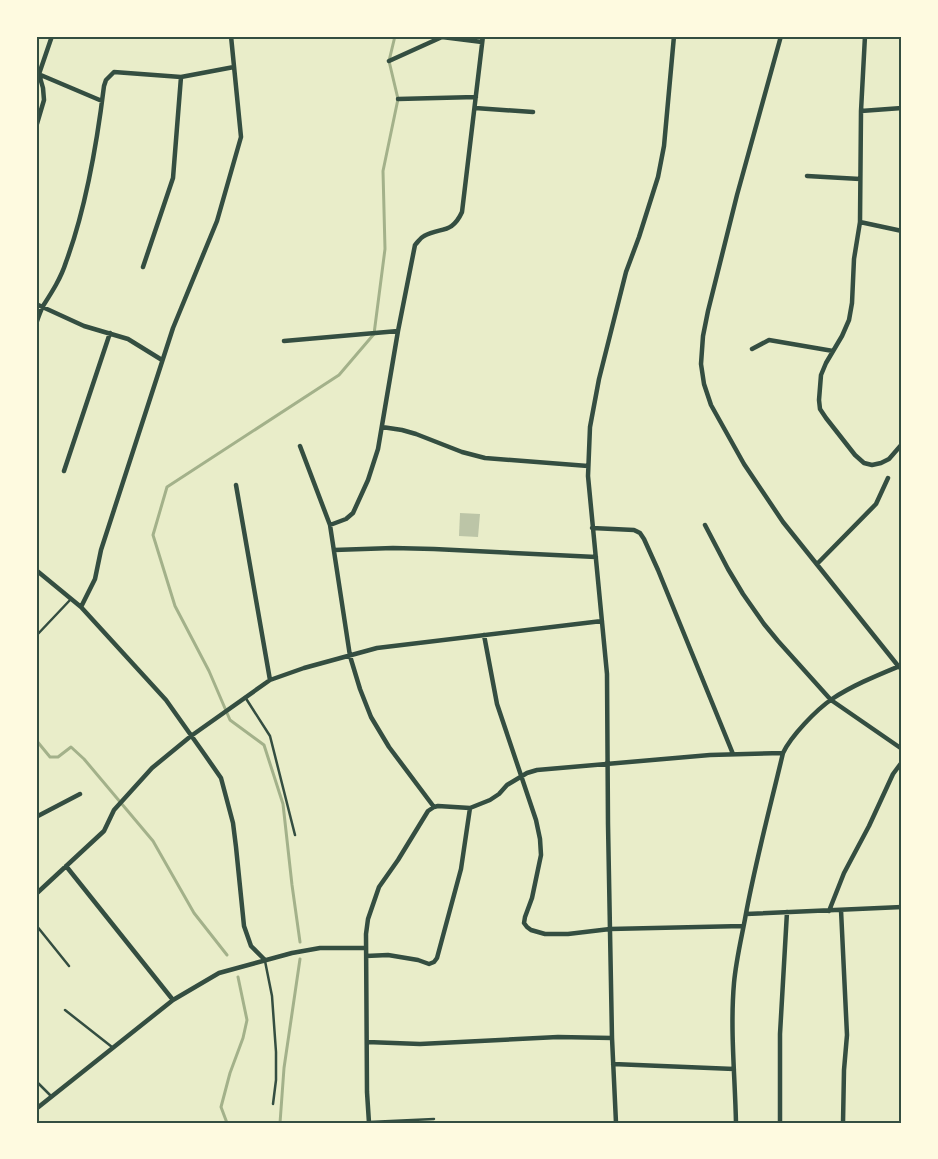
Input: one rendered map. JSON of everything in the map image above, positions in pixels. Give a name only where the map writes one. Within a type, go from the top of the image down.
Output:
[{"type":"street","points":[[36,127],[44,100],[43,88],[38,74],[52,36]]},
{"type":"street","points":[[81,607],[95,579],[101,550],[173,328],[217,221],[241,137],[231,36]]},
{"type":"street","points":[[616,1123],[612,1038],[607,674],[588,476],[590,427],[626,272],[661,162],[674,36]]},
{"type":"street","points":[[736,1123],[732,1013],[738,955],[749,893],[783,753],[798,732],[831,700],[864,682],[900,666],[783,522],[744,464],[710,405],[704,384],[701,364],[703,336],[708,311],[737,195],[781,36]]},
{"type":"street","points":[[865,36],[861,111],[860,222],[854,259],[852,303],[849,320],[821,375],[819,400],[820,409],[826,418],[855,455],[864,463],[872,465],[881,463],[889,459],[902,444]]},
{"type":"street","points":[[330,525],[346,519],[353,513],[368,480],[378,449],[415,245],[422,237],[450,228],[458,221],[462,212],[483,39],[442,37],[389,61]]},
{"type":"street","points":[[36,324],[42,307],[58,282],[77,226],[88,184],[106,80],[114,72],[180,77],[234,67]]},
{"type":"street","points":[[38,74],[102,101]]},
{"type":"street","points":[[143,268],[173,178],[180,77]]},
{"type":"street","points":[[398,99],[476,97]]},
{"type":"street","points":[[475,108],[533,112]]},
{"type":"street","points":[[861,111],[902,108]]},
{"type":"street","points":[[807,176],[860,179]]},
{"type":"street","points":[[860,222],[902,231]]},
{"type":"street","points":[[36,304],[84,326],[110,332],[128,339],[162,360]]},
{"type":"street","points":[[284,341],[398,331]]},
{"type":"street","points":[[64,471],[110,332]]},
{"type":"street","points":[[752,349],[769,340],[833,351]]},
{"type":"street","points":[[382,428],[402,430],[416,434],[462,452],[484,458],[588,466]]},
{"type":"street","points":[[300,446],[330,525],[350,656],[360,689],[372,717],[389,747],[434,807]]},
{"type":"street","points":[[36,462],[36,470]]},
{"type":"street","points":[[817,564],[876,504],[888,478]]},
{"type":"street","points":[[236,485],[270,680]]},
{"type":"street","points":[[705,525],[743,594],[764,624],[831,700],[902,749]]},
{"type":"street","points":[[592,528],[634,530],[640,533],[644,539],[732,754]]},
{"type":"street","points":[[334,550],[434,549],[596,557]]},
{"type":"street","points":[[36,570],[81,607],[166,700],[221,778],[233,823],[244,926],[251,946],[265,960]]},
{"type":"street","points":[[36,894],[104,831],[114,810],[152,768],[191,736],[270,680],[304,668],[377,648],[602,621]]},
{"type":"street","points":[[484,635],[497,704],[536,820],[541,848],[538,873],[524,923],[527,927],[545,934],[568,934],[610,929],[743,926]]},
{"type":"street","points":[[369,1122],[366,1092],[366,934],[368,918],[379,887],[428,812],[438,806],[470,808],[490,800],[521,776],[537,770],[710,755],[783,753]]},
{"type":"street","points":[[829,910],[844,873],[869,826],[893,774],[902,762]]},
{"type":"street","points":[[36,817],[80,794]]},
{"type":"street","points":[[366,956],[388,956],[418,960],[429,964],[434,962],[461,869],[470,808]]},
{"type":"street","points":[[66,866],[172,1000]]},
{"type":"street","points":[[746,914],[902,907]]},
{"type":"street","points":[[841,910],[847,1035],[843,1123]]},
{"type":"street","points":[[780,1123],[780,1034],[787,912]]},
{"type":"street","points":[[36,1109],[172,1000],[219,973],[292,953],[320,948],[366,948]]},
{"type":"street","points":[[367,1042],[420,1044],[549,1038],[612,1038]]},
{"type":"street","points":[[613,1064],[734,1069]]},
{"type":"lane","points":[[36,636],[71,599]]},
{"type":"lane","points":[[245,697],[270,736],[295,835]]},
{"type":"lane","points":[[36,925],[69,966]]},
{"type":"lane","points":[[265,960],[272,996],[276,1052],[276,1080],[273,1104]]},
{"type":"lane","points":[[65,1010],[112,1047]]},
{"type":"lane","points":[[36,1081],[51,1096]]},
{"type":"lane","points":[[369,1122],[434,1119]]},
{"type":"building","points":[[460,513],[480,514],[478,537],[459,536]]},
{"type":"waterway","points":[[300,942],[283,804],[264,745],[230,720],[209,671],[175,606],[153,535],[167,487],[339,375],[374,334],[385,249],[383,171],[398,99],[389,61],[395,36]]},
{"type":"waterway","points":[[36,740],[50,757],[58,757],[71,747],[84,759],[153,841],[194,913],[227,955]]},
{"type":"waterway","points":[[280,1123],[284,1068],[300,959]]},
{"type":"waterway","points":[[227,1123],[221,1107],[247,1020],[238,977]]}]
